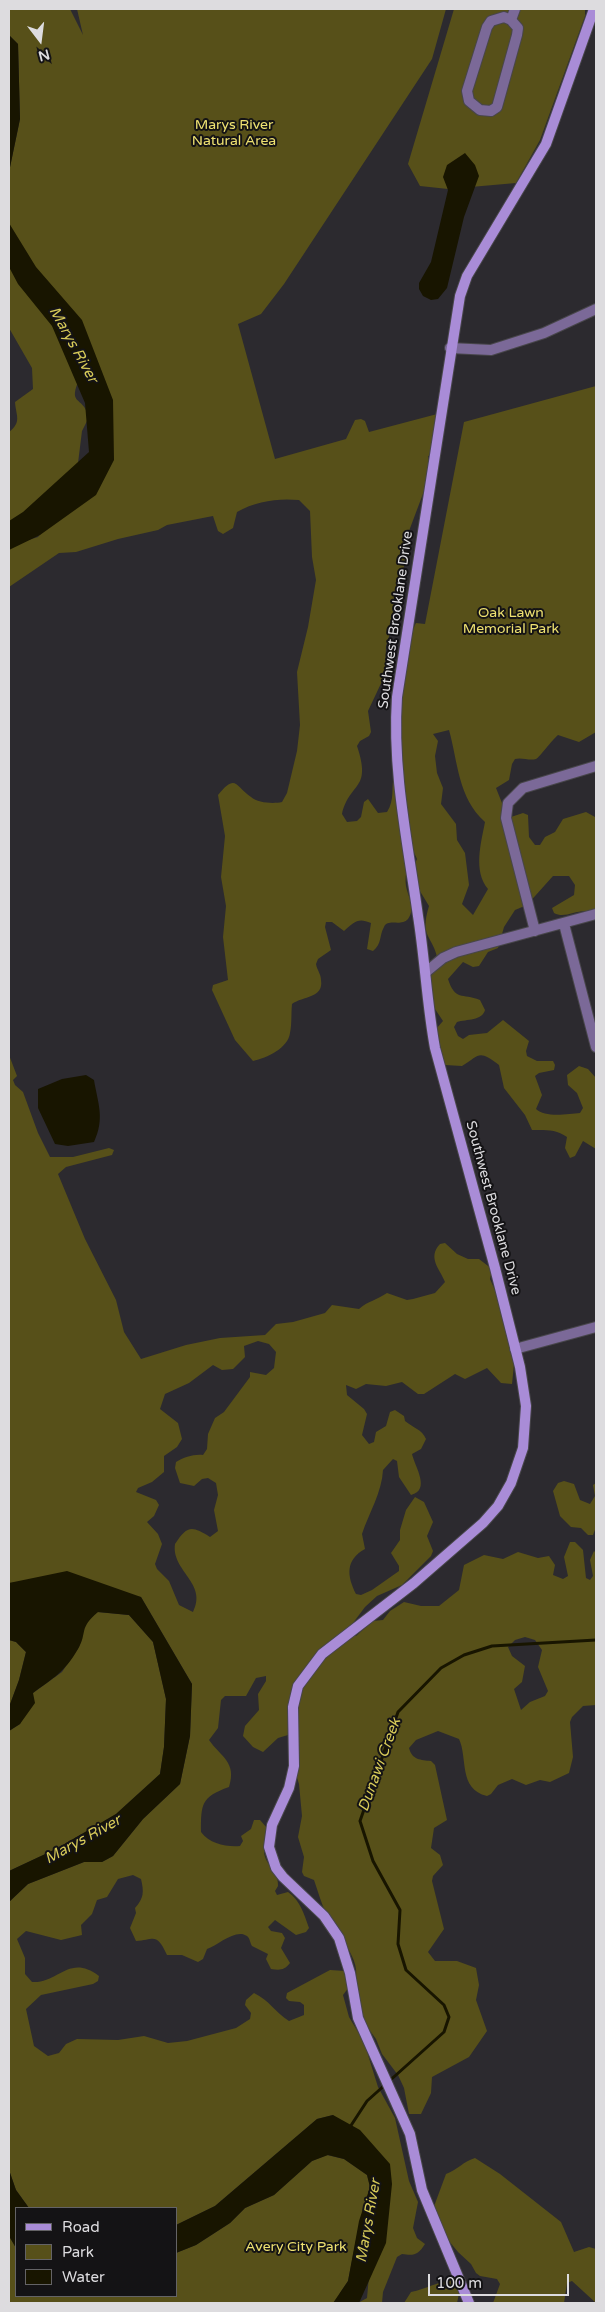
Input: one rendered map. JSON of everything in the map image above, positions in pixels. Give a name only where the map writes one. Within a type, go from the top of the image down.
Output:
[{"type":"street","points":[[511,20],[515,9]]},
{"type":"street","name":"Southwest Brooklane Drive","points":[[469,2303],[422,2190],[410,2134],[361,2028],[350,1973],[339,1938],[324,1916],[276,1868],[269,1848],[272,1824],[289,1788],[295,1758],[293,1707],[298,1686],[306,1673],[322,1654],[414,1583],[483,1523],[498,1506],[511,1483],[522,1448],[526,1415],[515,1350],[435,1048],[429,1016],[426,972],[398,779],[397,697],[456,311],[467,276],[546,144],[594,9]]},
{"type":"street","points":[[499,18],[511,20],[518,28],[517,35],[497,107],[491,111],[480,110],[469,101],[467,91],[487,27],[491,21],[499,18]]},
{"type":"street","points":[[450,348],[491,350],[544,334],[596,309]]},
{"type":"street","points":[[535,931],[506,818],[508,803],[523,788],[596,766]]},
{"type":"street","points":[[426,972],[443,958],[456,952],[596,914]]},
{"type":"street","points":[[564,924],[596,1047]]},
{"type":"street","points":[[515,1350],[596,1327]]},
{"type":"green space","points":[[9,9],[70,9],[83,35],[77,9],[446,9],[432,59],[284,284],[261,314],[238,324],[275,459],[346,439],[355,420],[361,419],[365,421],[369,432],[441,413],[432,455],[428,456],[429,464],[424,491],[406,539],[405,563],[399,584],[397,611],[386,646],[385,675],[368,711],[371,732],[357,746],[361,760],[361,779],[346,803],[342,814],[347,822],[357,821],[361,817],[364,802],[368,799],[378,813],[387,812],[391,803],[394,774],[402,757],[398,718],[407,657],[416,623],[425,624],[464,422],[596,386],[596,732],[579,742],[558,735],[536,759],[515,759],[512,764],[509,780],[496,788],[508,818],[523,813],[528,815],[529,837],[535,845],[540,845],[545,837],[555,832],[563,819],[586,812],[595,817],[596,913],[584,911],[559,915],[554,913],[552,908],[574,895],[575,885],[569,876],[553,876],[527,905],[515,910],[504,927],[498,948],[488,952],[479,966],[473,967],[463,962],[448,979],[453,991],[460,995],[480,1000],[485,1010],[477,1018],[457,1022],[454,1027],[458,1036],[463,1039],[469,1035],[487,1033],[503,1020],[529,1041],[526,1051],[527,1056],[537,1061],[553,1061],[555,1065],[554,1070],[539,1073],[535,1076],[542,1095],[536,1109],[540,1112],[557,1115],[580,1113],[583,1108],[577,1093],[568,1085],[567,1075],[579,1066],[588,1069],[596,1078],[596,1149],[583,1141],[575,1156],[570,1158],[565,1148],[567,1137],[563,1134],[555,1131],[532,1130],[525,1115],[504,1088],[499,1065],[487,1057],[479,1055],[462,1066],[445,1065],[436,1029],[443,1021],[431,1003],[425,974],[438,961],[425,925],[429,906],[412,878],[413,868],[417,859],[412,848],[406,877],[406,886],[411,902],[411,911],[408,919],[402,922],[386,924],[382,930],[378,946],[373,951],[367,949],[371,923],[363,920],[356,921],[344,931],[332,922],[326,922],[325,927],[331,950],[318,959],[316,964],[321,986],[312,996],[292,1004],[291,1030],[285,1043],[276,1052],[253,1061],[235,1040],[212,990],[213,985],[228,980],[223,937],[226,906],[221,877],[225,836],[218,795],[228,784],[232,783],[254,799],[262,802],[282,802],[287,793],[297,751],[300,725],[297,672],[308,627],[316,580],[312,557],[310,511],[299,500],[283,499],[259,503],[237,512],[233,528],[223,534],[218,531],[213,516],[167,525],[158,530],[118,539],[76,552],[59,553],[9,587],[9,546],[38,537],[85,480],[99,405],[9,248],[9,172],[20,119],[18,44],[9,35]],"holes":[[[449,730],[464,791],[469,802],[485,822],[479,865],[483,882],[488,889],[473,915],[462,904],[469,885],[465,853],[457,840],[456,824],[441,804],[443,788],[437,773],[435,756],[438,741],[433,734]]]},
{"type":"green space","points":[[454,9],[585,9],[585,16],[540,140],[516,183],[448,189],[420,186],[408,164]]},
{"type":"green space","points":[[9,263],[38,299],[80,377],[76,386],[75,397],[83,405],[89,417],[82,431],[78,463],[9,539],[9,432],[17,422],[15,402],[33,389],[32,368],[9,328]]},
{"type":"green space","points":[[9,1055],[17,1076],[13,1080],[15,1085],[23,1092],[38,1133],[50,1157],[73,1157],[109,1148],[114,1150],[112,1155],[66,1167],[58,1174],[85,1239],[116,1300],[124,1332],[141,1359],[186,1345],[220,1338],[265,1335],[276,1324],[293,1322],[325,1313],[332,1305],[359,1309],[387,1293],[407,1300],[435,1293],[445,1282],[435,1259],[436,1249],[440,1244],[445,1243],[457,1254],[468,1259],[479,1259],[492,1269],[490,1279],[501,1304],[514,1364],[512,1384],[501,1383],[487,1368],[465,1379],[455,1374],[424,1394],[418,1394],[402,1382],[386,1386],[366,1384],[356,1389],[346,1385],[347,1395],[364,1409],[367,1414],[362,1435],[369,1444],[374,1442],[376,1432],[386,1426],[390,1412],[395,1410],[404,1416],[405,1421],[420,1431],[426,1439],[421,1449],[412,1454],[421,1483],[417,1492],[411,1495],[399,1477],[397,1461],[393,1459],[383,1470],[378,1494],[362,1534],[365,1549],[351,1563],[350,1575],[356,1594],[361,1595],[372,1590],[399,1571],[399,1566],[391,1553],[400,1540],[400,1530],[406,1510],[415,1497],[424,1502],[433,1522],[427,1536],[433,1551],[431,1556],[402,1585],[377,1596],[365,1607],[347,1631],[350,1635],[356,1636],[373,1621],[383,1620],[390,1611],[404,1602],[421,1606],[439,1606],[459,1590],[464,1565],[484,1555],[503,1559],[518,1552],[538,1558],[549,1556],[555,1565],[553,1575],[563,1579],[568,1576],[564,1557],[570,1542],[575,1542],[583,1550],[586,1578],[590,1580],[593,1576],[590,1560],[594,1551],[596,1553],[596,1705],[583,1706],[572,1717],[570,1722],[573,1757],[569,1773],[550,1782],[540,1780],[526,1785],[512,1779],[498,1785],[487,1796],[472,1787],[468,1780],[459,1739],[438,1731],[416,1740],[409,1748],[415,1757],[420,1760],[431,1761],[435,1765],[447,1820],[434,1828],[431,1848],[440,1855],[443,1865],[433,1876],[432,1881],[444,1929],[428,1952],[435,1961],[457,1961],[476,1968],[479,1985],[476,2000],[487,2031],[469,2057],[432,2077],[431,2093],[421,2114],[409,2114],[404,2088],[398,2075],[382,2054],[376,2039],[363,2021],[354,1983],[356,1974],[352,1956],[326,1913],[314,1880],[304,1876],[302,1872],[304,1857],[298,1837],[302,1816],[299,1784],[294,1768],[292,1737],[288,1735],[278,1738],[263,1752],[253,1747],[243,1736],[245,1726],[259,1710],[258,1694],[266,1681],[266,1676],[256,1678],[246,1696],[225,1696],[221,1700],[218,1728],[209,1740],[227,1760],[231,1771],[231,1778],[229,1787],[213,1794],[204,1803],[201,1815],[201,1832],[219,1844],[240,1846],[243,1841],[241,1836],[251,1829],[254,1820],[260,1820],[267,1828],[268,1849],[264,1852],[278,1881],[275,1891],[277,1895],[288,1892],[296,1899],[309,1928],[306,1932],[296,1935],[275,1920],[268,1927],[271,1931],[282,1933],[285,1938],[281,1948],[290,1963],[288,1966],[276,1970],[271,1969],[266,1959],[268,1954],[252,1946],[248,1937],[243,1934],[232,1936],[207,1949],[203,1959],[198,1962],[182,1955],[167,1955],[157,1940],[136,1941],[130,1928],[136,1913],[135,1908],[142,1898],[143,1891],[141,1879],[133,1875],[118,1879],[107,1897],[97,1900],[92,1914],[81,1925],[82,1935],[61,1940],[26,1931],[17,1939],[25,1958],[25,1974],[32,1982],[49,1979],[71,1968],[89,1970],[99,1976],[98,1981],[93,1984],[41,1995],[26,2009],[34,2046],[48,2056],[59,2053],[66,2044],[77,2039],[118,2040],[144,2036],[168,2043],[187,2041],[236,2028],[250,2019],[251,2013],[245,2005],[246,2000],[254,1993],[264,1999],[289,2021],[304,2015],[304,2005],[300,2002],[289,2001],[286,1998],[287,1993],[330,1970],[345,1971],[349,1987],[343,1995],[349,2017],[364,2042],[378,2087],[395,2118],[409,2181],[418,2202],[413,2228],[417,2238],[425,2244],[415,2254],[402,2254],[397,2257],[383,2292],[382,2303],[358,2303],[367,2298],[377,2187],[333,2115],[317,2119],[215,2206],[178,2224],[178,2207],[28,2207],[16,2190],[9,2170],[9,1902],[28,1884],[84,1862],[102,1862],[113,1856],[143,1819],[180,1784],[190,1736],[192,1684],[141,1597],[22,1582],[9,1583]],"holes":[[[258,1341],[269,1344],[276,1352],[274,1368],[266,1375],[250,1372],[250,1377],[224,1412],[215,1418],[208,1434],[207,1449],[203,1455],[189,1456],[176,1462],[175,1468],[180,1483],[194,1486],[202,1479],[208,1478],[216,1483],[218,1495],[214,1510],[218,1531],[210,1537],[198,1530],[190,1529],[175,1544],[178,1562],[196,1593],[193,1612],[179,1605],[169,1581],[157,1569],[155,1564],[162,1544],[158,1534],[147,1522],[154,1516],[159,1505],[156,1500],[136,1492],[138,1488],[152,1482],[164,1472],[164,1456],[177,1447],[182,1439],[178,1423],[160,1409],[165,1394],[189,1383],[213,1365],[222,1370],[233,1369],[245,1357],[244,1346]],[[525,1637],[535,1640],[542,1650],[538,1667],[548,1691],[545,1696],[530,1702],[521,1710],[514,1689],[522,1682],[525,1666],[512,1656],[508,1647],[515,1640]]]},
{"type":"green space","points":[[564,1481],[574,1484],[580,1500],[590,1504],[595,1496],[593,1485],[596,1483],[596,1527],[593,1535],[588,1535],[581,1528],[571,1527],[560,1516],[553,1491],[558,1483]]},
{"type":"green space","points":[[97,1612],[129,1615],[153,1642],[166,1699],[164,1747],[160,1774],[116,1814],[56,1849],[9,1871],[9,1731],[20,1724],[33,1693],[62,1672],[79,1647],[85,1623]]},
{"type":"green space","points":[[9,1640],[16,1642],[26,1652],[19,1680],[9,1707]]},
{"type":"green space","name":"Avery City Park","points":[[327,2155],[344,2159],[367,2175],[370,2187],[356,2240],[348,2281],[340,2293],[338,2303],[9,2303],[9,2236],[15,2246],[15,2297],[178,2297],[178,2252],[196,2245],[230,2223],[245,2208],[274,2195],[312,2161]]},
{"type":"green space","points":[[475,2158],[500,2174],[561,2222],[574,2252],[589,2247],[596,2249],[596,2303],[572,2281],[567,2283],[564,2303],[493,2303],[500,2284],[497,2279],[480,2276],[476,2273],[471,2264],[444,2235],[433,2209],[446,2174]]},
{"type":"green space","points":[[453,2280],[460,2289],[457,2303],[404,2303],[411,2292]]},
{"type":"water","points":[[9,35],[18,44],[20,119],[9,172]]},
{"type":"water","points":[[465,153],[475,165],[479,176],[464,217],[447,288],[438,299],[431,300],[423,296],[419,289],[419,283],[431,262],[448,190],[443,177],[447,165]]},
{"type":"water","name":"Marys River","points":[[9,223],[36,267],[82,320],[113,400],[114,460],[96,495],[40,535],[9,550],[9,521],[23,512],[89,452],[85,403],[52,326],[18,284],[9,267]]},
{"type":"water","points":[[86,1075],[94,1080],[100,1111],[99,1126],[94,1142],[68,1146],[55,1144],[38,1108],[38,1089],[62,1079]]},
{"type":"water","name":"Marys River","points":[[67,1571],[141,1597],[192,1684],[190,1736],[180,1784],[143,1819],[113,1856],[102,1862],[84,1862],[28,1884],[9,1902],[9,1871],[56,1849],[116,1814],[160,1774],[164,1747],[166,1699],[153,1642],[129,1615],[98,1612],[88,1623],[81,1643],[68,1664],[33,1693],[35,1703],[20,1724],[9,1731],[9,1707],[19,1680],[26,1652],[16,1642],[9,1640],[9,1583]]},
{"type":"water","name":"Marys River","points":[[333,2115],[360,2130],[390,2164],[392,2184],[386,2243],[359,2303],[333,2303],[348,2281],[359,2221],[370,2187],[367,2175],[344,2159],[328,2155],[312,2161],[274,2195],[245,2208],[230,2223],[196,2245],[178,2252],[178,2224],[215,2206],[317,2119]]},
{"type":"water","points":[[9,2170],[16,2190],[28,2207],[15,2207],[15,2246],[9,2236]]},
{"type":"waterway","name":"Dunawi Creek","points":[[351,2129],[350,2127],[367,2101],[444,2032],[449,2017],[444,2005],[406,1970],[398,1944],[400,1910],[373,1861],[360,1821],[398,1712],[441,1668],[464,1655],[492,1646],[596,1640]]},
{"type":"park label","name":"Marys River Natural Area","points":[[234,134]]},
{"type":"park label","name":"Oak Lawn Memorial Park","points":[[511,622]]}]
